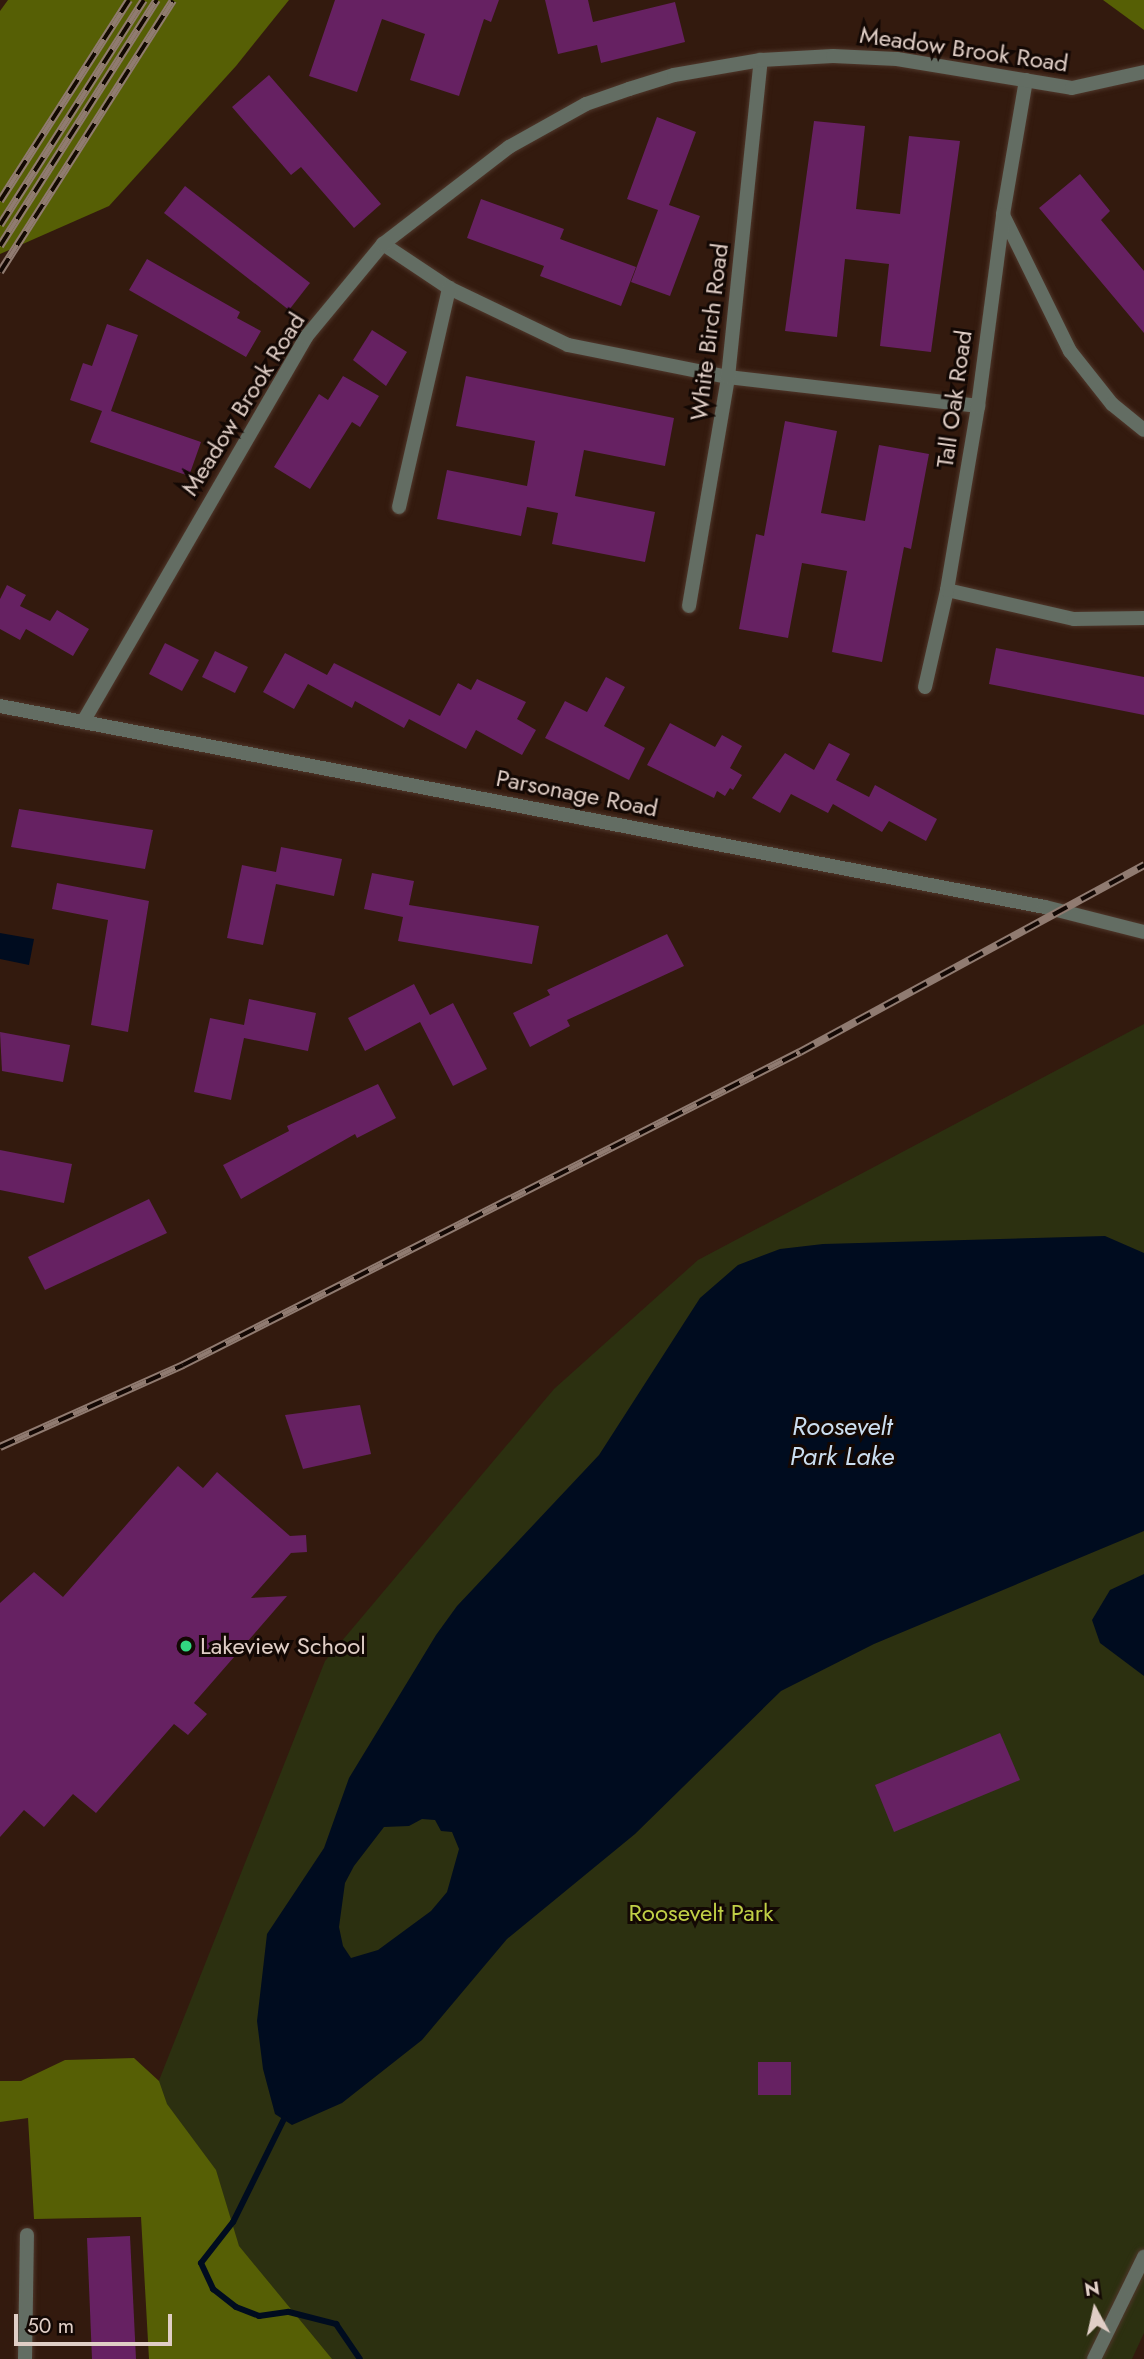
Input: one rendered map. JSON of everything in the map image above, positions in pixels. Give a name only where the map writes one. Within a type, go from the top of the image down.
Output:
[{"type":"street","name":"Meadow Brook Road","points":[[83,722],[306,337],[383,244],[509,147],[586,104],[674,75],[761,60],[865,56],[1090,87],[1144,72]]},
{"type":"street","name":"White Birch Road","points":[[689,606],[728,377],[761,60]]},
{"type":"street","name":"Tall Oak Road","points":[[925,687],[947,590],[978,407],[1003,215],[1026,80]]},
{"type":"street","points":[[1003,215],[1070,351],[1112,404],[1144,430]]},
{"type":"street","points":[[383,244],[449,288],[568,345],[728,377],[978,407]]},
{"type":"street","points":[[398,507],[449,288]]},
{"type":"street","points":[[947,590],[1074,619],[1144,618]]},
{"type":"street","name":"Parsonage Road","points":[[0,706],[1045,907],[1144,932]]},
{"type":"street","points":[[25,2359],[27,2235]]},
{"type":"street","points":[[1094,2359],[1144,2257]]},
{"type":"green space","points":[[8,0],[289,0],[236,66],[109,206],[0,254],[0,11]]},
{"type":"green space","points":[[1103,0],[1144,0],[1144,30]]},
{"type":"green space","name":"Roosevelt Park","points":[[1144,1024],[1144,2333],[1132,2359],[150,2359],[139,2131],[325,1661],[554,1389],[698,1260]]},
{"type":"green space","points":[[134,2058],[159,2081],[167,2104],[216,2170],[239,2246],[332,2359],[149,2359],[141,2217],[34,2219],[28,2118],[0,2122],[0,2081],[21,2081],[65,2060]]},
{"type":"water","points":[[0,933],[34,939],[29,965],[0,959]]},
{"type":"water","name":"Roosevelt Park Lake","points":[[1105,1236],[1144,1253],[1144,1531],[874,1644],[781,1691],[635,1834],[507,1939],[422,2040],[342,2103],[292,2125],[275,2114],[263,2069],[257,2021],[267,1934],[324,1848],[349,1778],[436,1635],[457,1606],[599,1455],[700,1298],[738,1265],[780,1249],[823,1244]],"holes":[[[422,1819],[435,1820],[441,1831],[452,1832],[459,1849],[447,1892],[431,1911],[378,1950],[351,1958],[343,1946],[339,1927],[345,1883],[354,1866],[384,1827],[409,1826]]]},
{"type":"water","points":[[1144,1574],[1144,1676],[1100,1643],[1092,1620],[1110,1590]]},
{"type":"building","points":[[335,0],[499,0],[491,22],[484,19],[459,96],[410,80],[425,34],[382,19],[357,92],[309,76]]},
{"type":"building","points":[[545,0],[588,0],[593,22],[675,2],[685,42],[601,63],[597,45],[558,54]]},
{"type":"building","points":[[269,75],[381,204],[354,228],[301,167],[291,175],[232,107]]},
{"type":"building","points":[[657,117],[696,132],[669,205],[700,216],[670,296],[631,282],[658,210],[627,199]]},
{"type":"building","points":[[814,121],[865,126],[856,209],[900,214],[909,136],[960,141],[931,352],[880,346],[889,264],[845,259],[837,337],[785,331]]},
{"type":"building","points":[[1080,174],[1110,211],[1101,220],[1144,271],[1144,333],[1039,208]]},
{"type":"building","points":[[185,186],[310,283],[289,310],[164,213]]},
{"type":"building","points":[[481,199],[564,229],[560,239],[636,267],[621,306],[540,276],[544,266],[467,238]]},
{"type":"building","points":[[147,259],[240,312],[237,318],[261,331],[246,357],[129,290]]},
{"type":"building","points":[[107,324],[138,335],[111,411],[201,442],[189,476],[90,442],[102,411],[70,400],[83,363],[92,366]]},
{"type":"building","points":[[372,330],[407,352],[386,386],[353,360]]},
{"type":"building","points":[[343,376],[379,396],[360,427],[352,422],[310,489],[274,467],[319,394],[328,400]]},
{"type":"building","points":[[466,376],[674,418],[665,466],[584,450],[575,496],[655,512],[645,562],[552,544],[558,513],[527,507],[521,536],[437,519],[447,470],[527,486],[535,441],[456,426]]},
{"type":"building","points":[[785,421],[837,431],[821,513],[865,521],[879,445],[929,454],[911,549],[904,547],[882,662],[832,652],[847,571],[802,563],[788,638],[739,629],[756,534],[764,536]]},
{"type":"building","points":[[7,585],[26,595],[20,606],[50,621],[57,610],[89,629],[73,656],[26,629],[20,640],[0,629],[0,599]]},
{"type":"building","points":[[165,643],[199,660],[182,691],[149,674]]},
{"type":"building","points":[[996,648],[1144,677],[1144,715],[989,684]]},
{"type":"building","points":[[215,651],[248,667],[235,693],[202,677]]},
{"type":"building","points":[[285,653],[327,675],[334,663],[440,716],[458,683],[471,690],[477,679],[526,702],[517,719],[536,730],[522,755],[476,730],[466,749],[409,719],[404,728],[355,701],[352,708],[308,684],[294,709],[263,692]]},
{"type":"building","points":[[606,677],[625,687],[604,726],[645,748],[629,780],[545,738],[565,701],[587,712]]},
{"type":"building","points":[[670,723],[715,747],[722,735],[742,746],[730,768],[742,775],[733,790],[730,788],[725,796],[717,791],[714,798],[647,765]]},
{"type":"building","points":[[829,743],[850,754],[836,780],[869,797],[875,785],[937,819],[926,841],[889,821],[882,832],[833,804],[828,813],[791,794],[780,813],[752,798],[785,753],[814,770]]},
{"type":"building","points":[[19,809],[153,830],[145,869],[11,847]]},
{"type":"building","points":[[281,847],[342,859],[334,896],[276,884],[263,945],[227,938],[242,865],[276,872]]},
{"type":"building","points":[[372,873],[414,881],[409,905],[539,926],[532,964],[398,941],[403,917],[364,909]]},
{"type":"building","points":[[57,883],[149,901],[128,1032],[91,1025],[108,920],[52,909]]},
{"type":"building","points":[[667,934],[684,966],[567,1020],[570,1026],[530,1047],[513,1013],[550,995],[547,990]]},
{"type":"building","points":[[414,984],[430,1015],[453,1003],[487,1069],[453,1086],[420,1022],[365,1051],[348,1018]]},
{"type":"building","points":[[249,999],[316,1013],[308,1051],[244,1038],[231,1100],[194,1092],[210,1018],[244,1025]]},
{"type":"building","points":[[0,1032],[70,1045],[63,1082],[2,1071]]},
{"type":"building","points":[[378,1084],[396,1118],[357,1138],[355,1134],[241,1199],[223,1165],[289,1131],[287,1126]]},
{"type":"building","points":[[0,1150],[72,1164],[64,1203],[0,1190]]},
{"type":"building","points":[[149,1199],[167,1233],[45,1290],[28,1257]]},
{"type":"building","points":[[360,1405],[371,1454],[303,1469],[285,1415]]},
{"type":"building","name":"Lakeview School","points":[[178,1466],[203,1488],[217,1472],[290,1536],[306,1535],[307,1552],[291,1553],[251,1598],[287,1596],[194,1703],[207,1714],[188,1735],[174,1724],[96,1813],[73,1794],[44,1827],[24,1810],[0,1837],[0,1603],[34,1572],[63,1597]]},
{"type":"building","points":[[1000,1733],[1020,1780],[894,1832],[875,1785]]},
{"type":"building","points":[[758,2062],[791,2062],[791,2095],[758,2095]]},
{"type":"building","points":[[130,2236],[136,2359],[92,2359],[87,2238]]},
{"type":"waterway","points":[[284,2119],[233,2222],[201,2263],[213,2289],[236,2307],[259,2316],[289,2312],[336,2324],[360,2359]]},
{"type":"railway","points":[[0,201],[129,0]]},
{"type":"railway","points":[[0,225],[144,0]]},
{"type":"railway","points":[[0,246],[157,0]]},
{"type":"railway","points":[[0,272],[173,0]]},
{"type":"railway","points":[[0,1447],[183,1365],[800,1052],[1144,865]]},
{"type":"place","name":"Lakeview School","points":[[186,1646]]}]
